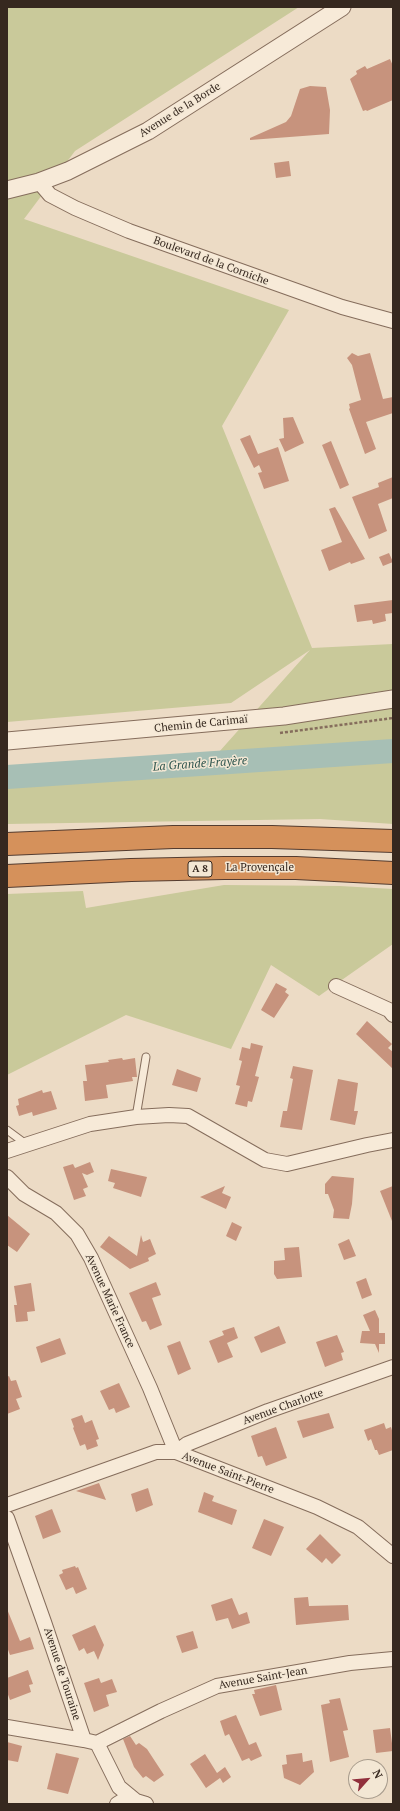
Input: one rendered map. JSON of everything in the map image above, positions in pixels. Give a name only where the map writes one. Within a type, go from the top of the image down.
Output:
[{"type":"highway","points":[[7,844],[173,837],[272,837],[393,842]]},
{"type":"highway","name":"La Provençale","points":[[7,876],[131,870],[231,868],[296,868],[393,873]]},
{"type":"street","name":"Avenue de la Borde","points":[[7,190],[40,182],[108,152],[148,131],[342,7]]},
{"type":"street","name":"Boulevard de la Corniche","points":[[40,182],[50,195],[75,208],[129,231],[342,307],[393,321]]},
{"type":"street","name":"Chemin de Carimaï","points":[[7,741],[284,716],[393,699]]},
{"type":"street","points":[[336,986],[389,1010],[393,1015]]},
{"type":"street","points":[[7,1151],[90,1124],[136,1117],[169,1115],[188,1116],[265,1160],[287,1164],[367,1144],[393,1140]]},
{"type":"street","name":"Avenue Marie France","points":[[7,1177],[24,1194],[56,1213],[77,1234],[91,1258],[150,1388],[176,1452]]},
{"type":"street","name":"Avenue Charlotte","points":[[176,1452],[187,1444],[268,1411],[393,1367]]},
{"type":"street","name":"Avenue Saint-Pierre","points":[[7,1505],[156,1452],[176,1452],[317,1506],[358,1527],[393,1556]]},
{"type":"street","name":"Avenue de Touraine","points":[[7,1518],[44,1622],[90,1742],[119,1787],[136,1801],[146,1804]]},
{"type":"street","name":"Avenue Saint-Jean","points":[[90,1742],[216,1686],[350,1663],[393,1659]]},
{"type":"street","points":[[7,1727],[90,1742]]},
{"type":"street","points":[[117,1804],[130,1796]]},
{"type":"lane","points":[[136,1117],[146,1057]]},
{"type":"lane","points":[[7,1130],[26,1144]]},
{"type":"green space","points":[[7,7],[299,7],[75,151],[24,219],[289,310],[222,426],[312,648],[393,644],[393,824],[320,819],[7,824],[7,785],[202,771],[310,650],[231,703],[7,722]]},
{"type":"green space","points":[[224,885],[340,886],[393,889],[393,944],[319,996],[271,965],[231,1049],[126,1015],[7,1075],[7,894],[83,891],[86,908]]},
{"type":"building","points":[[390,59],[393,66],[393,100],[367,111],[363,111],[350,79],[357,74],[356,71],[365,66],[367,69]]},
{"type":"building","points":[[310,86],[326,87],[330,110],[329,134],[250,140],[250,138],[286,122],[291,116],[300,89]]},
{"type":"building","points":[[289,161],[291,176],[276,178],[274,163]]},
{"type":"building","points":[[352,353],[358,356],[370,353],[383,399],[393,397],[393,413],[366,422],[376,449],[365,454],[349,409],[349,404],[361,400],[352,365],[347,358]]},
{"type":"building","points":[[293,417],[304,443],[285,452],[279,439],[284,438],[283,418]]},
{"type":"building","points":[[250,435],[258,454],[278,447],[289,481],[264,489],[258,473],[262,472],[259,465],[254,468],[240,439]]},
{"type":"building","points":[[331,441],[349,485],[340,489],[322,445]]},
{"type":"building","points":[[393,477],[393,498],[378,504],[387,531],[369,539],[352,497],[379,487],[378,483]]},
{"type":"building","points":[[335,507],[365,559],[351,564],[350,562],[329,571],[321,550],[342,542],[329,509]]},
{"type":"building","points":[[389,553],[393,562],[383,566],[379,557]]},
{"type":"building","points":[[393,600],[393,613],[385,614],[386,621],[373,624],[372,620],[357,622],[354,605]]},
{"type":"building","points":[[276,983],[287,989],[285,992],[289,995],[274,1018],[261,1010]]},
{"type":"building","points":[[367,1021],[392,1044],[388,1048],[393,1052],[393,1069],[356,1034]]},
{"type":"building","points":[[251,1043],[263,1046],[255,1076],[259,1077],[252,1102],[248,1101],[247,1107],[235,1104],[240,1086],[236,1085],[242,1061],[239,1060],[242,1047],[250,1049]]},
{"type":"building","points":[[122,1058],[123,1060],[135,1058],[137,1077],[132,1077],[133,1081],[106,1085],[108,1098],[85,1101],[83,1081],[87,1081],[85,1065],[109,1062],[108,1060]]},
{"type":"building","points":[[293,1066],[313,1070],[302,1130],[280,1127],[283,1111],[287,1111],[293,1079],[290,1078]]},
{"type":"building","points":[[177,1069],[201,1078],[197,1092],[172,1085]]},
{"type":"building","points":[[338,1079],[358,1083],[354,1111],[358,1111],[355,1125],[330,1120]]},
{"type":"building","points":[[42,1090],[43,1093],[51,1091],[57,1109],[33,1116],[32,1112],[19,1116],[16,1106],[19,1105],[18,1099]]},
{"type":"building","points":[[90,1162],[94,1172],[87,1175],[82,1173],[88,1187],[83,1189],[86,1196],[74,1200],[63,1167],[73,1164],[75,1168]]},
{"type":"building","points":[[111,1169],[147,1177],[141,1197],[113,1188],[115,1183],[108,1181]]},
{"type":"building","points":[[332,1176],[354,1178],[349,1219],[333,1218],[334,1210],[328,1194],[325,1194],[325,1184]]},
{"type":"building","points":[[225,1186],[222,1193],[231,1197],[226,1209],[200,1197]]},
{"type":"building","points":[[393,1186],[393,1221],[392,1221],[380,1191]]},
{"type":"building","points":[[7,1215],[30,1234],[17,1252],[7,1245]]},
{"type":"building","points":[[232,1222],[242,1227],[236,1241],[226,1236]]},
{"type":"building","points":[[141,1235],[143,1242],[150,1239],[156,1254],[148,1258],[149,1261],[130,1269],[100,1247],[109,1236],[137,1256]]},
{"type":"building","points":[[349,1239],[356,1256],[344,1260],[338,1244]]},
{"type":"building","points":[[299,1247],[302,1277],[277,1279],[274,1274],[274,1261],[285,1260],[284,1248]]},
{"type":"building","points":[[366,1278],[372,1295],[362,1299],[356,1282]]},
{"type":"building","points":[[156,1282],[161,1295],[152,1298],[162,1325],[150,1330],[146,1321],[142,1322],[129,1293]]},
{"type":"building","points":[[31,1283],[35,1311],[27,1312],[28,1321],[16,1322],[14,1305],[17,1305],[14,1286]]},
{"type":"building","points":[[375,1310],[379,1319],[379,1333],[385,1333],[385,1344],[379,1344],[379,1353],[375,1344],[360,1343],[362,1331],[370,1331],[363,1315]]},
{"type":"building","points":[[279,1326],[286,1343],[261,1353],[254,1337]]},
{"type":"building","points":[[234,1327],[238,1338],[227,1343],[233,1357],[218,1363],[209,1341],[224,1335],[222,1331]]},
{"type":"building","points":[[337,1335],[344,1352],[341,1353],[343,1360],[325,1367],[316,1342]]},
{"type":"building","points":[[60,1338],[66,1354],[41,1363],[36,1347]]},
{"type":"building","points":[[180,1341],[191,1369],[178,1375],[167,1346]]},
{"type":"building","points":[[9,1376],[11,1381],[16,1380],[22,1397],[16,1399],[20,1409],[7,1414],[7,1377]]},
{"type":"building","points":[[119,1383],[130,1407],[116,1413],[114,1408],[109,1410],[100,1391]]},
{"type":"building","points":[[329,1413],[334,1428],[303,1438],[297,1421]]},
{"type":"building","points":[[82,1415],[85,1423],[92,1420],[99,1439],[96,1440],[98,1446],[87,1450],[85,1444],[80,1446],[71,1419]]},
{"type":"building","points":[[384,1423],[386,1429],[391,1427],[393,1434],[393,1450],[379,1455],[377,1450],[375,1450],[371,1439],[368,1441],[364,1430]]},
{"type":"building","points":[[276,1427],[287,1458],[266,1466],[262,1456],[258,1457],[251,1436]]},
{"type":"building","points":[[99,1483],[106,1500],[76,1491]]},
{"type":"building","points":[[148,1488],[153,1505],[136,1512],[131,1494]]},
{"type":"building","points":[[204,1492],[214,1496],[212,1501],[237,1510],[232,1525],[198,1512]]},
{"type":"building","points":[[52,1509],[61,1532],[43,1539],[35,1516]]},
{"type":"building","points":[[264,1519],[284,1527],[271,1556],[252,1548]]},
{"type":"building","points":[[320,1534],[341,1555],[332,1564],[326,1558],[322,1563],[306,1549]]},
{"type":"building","points":[[75,1566],[76,1568],[78,1567],[87,1589],[76,1594],[73,1587],[66,1590],[59,1575],[63,1573],[62,1570]]},
{"type":"building","points":[[308,1597],[309,1606],[348,1605],[349,1620],[296,1625],[294,1598]]},
{"type":"building","points":[[232,1598],[239,1615],[247,1612],[250,1623],[232,1629],[228,1618],[216,1621],[211,1605]]},
{"type":"building","points":[[7,1609],[20,1641],[30,1637],[34,1649],[10,1655],[7,1647]]},
{"type":"building","points":[[95,1625],[104,1645],[98,1660],[94,1651],[87,1654],[84,1648],[79,1651],[72,1635]]},
{"type":"building","points":[[193,1631],[198,1648],[182,1653],[176,1636]]},
{"type":"building","points":[[28,1670],[33,1684],[29,1685],[31,1692],[10,1700],[7,1692],[7,1678]]},
{"type":"building","points":[[99,1678],[101,1683],[112,1679],[117,1692],[106,1695],[109,1706],[94,1712],[84,1683]]},
{"type":"building","points":[[276,1685],[282,1710],[260,1716],[252,1694],[255,1694],[254,1690]]},
{"type":"building","points":[[340,1698],[348,1730],[343,1731],[349,1757],[330,1762],[321,1705],[330,1703],[329,1700]]},
{"type":"building","points":[[236,1715],[249,1745],[256,1742],[262,1756],[251,1761],[249,1758],[242,1761],[229,1734],[225,1736],[220,1721]]},
{"type":"building","points":[[390,1728],[393,1751],[376,1753],[373,1730]]},
{"type":"building","points":[[130,1736],[136,1745],[139,1743],[147,1749],[164,1775],[154,1782],[146,1776],[143,1778],[134,1767],[123,1739]]},
{"type":"building","points":[[7,1742],[22,1746],[18,1762],[7,1760]]},
{"type":"building","points":[[56,1753],[79,1758],[68,1794],[47,1789]]},
{"type":"building","points":[[302,1753],[303,1762],[312,1760],[314,1772],[300,1785],[284,1778],[282,1765],[287,1764],[286,1755]]},
{"type":"building","points":[[205,1754],[217,1773],[225,1767],[231,1777],[223,1783],[220,1778],[206,1788],[190,1764]]},
{"type":"waterway","name":"La Grande Frayère","points":[[7,777],[393,751]]}]
